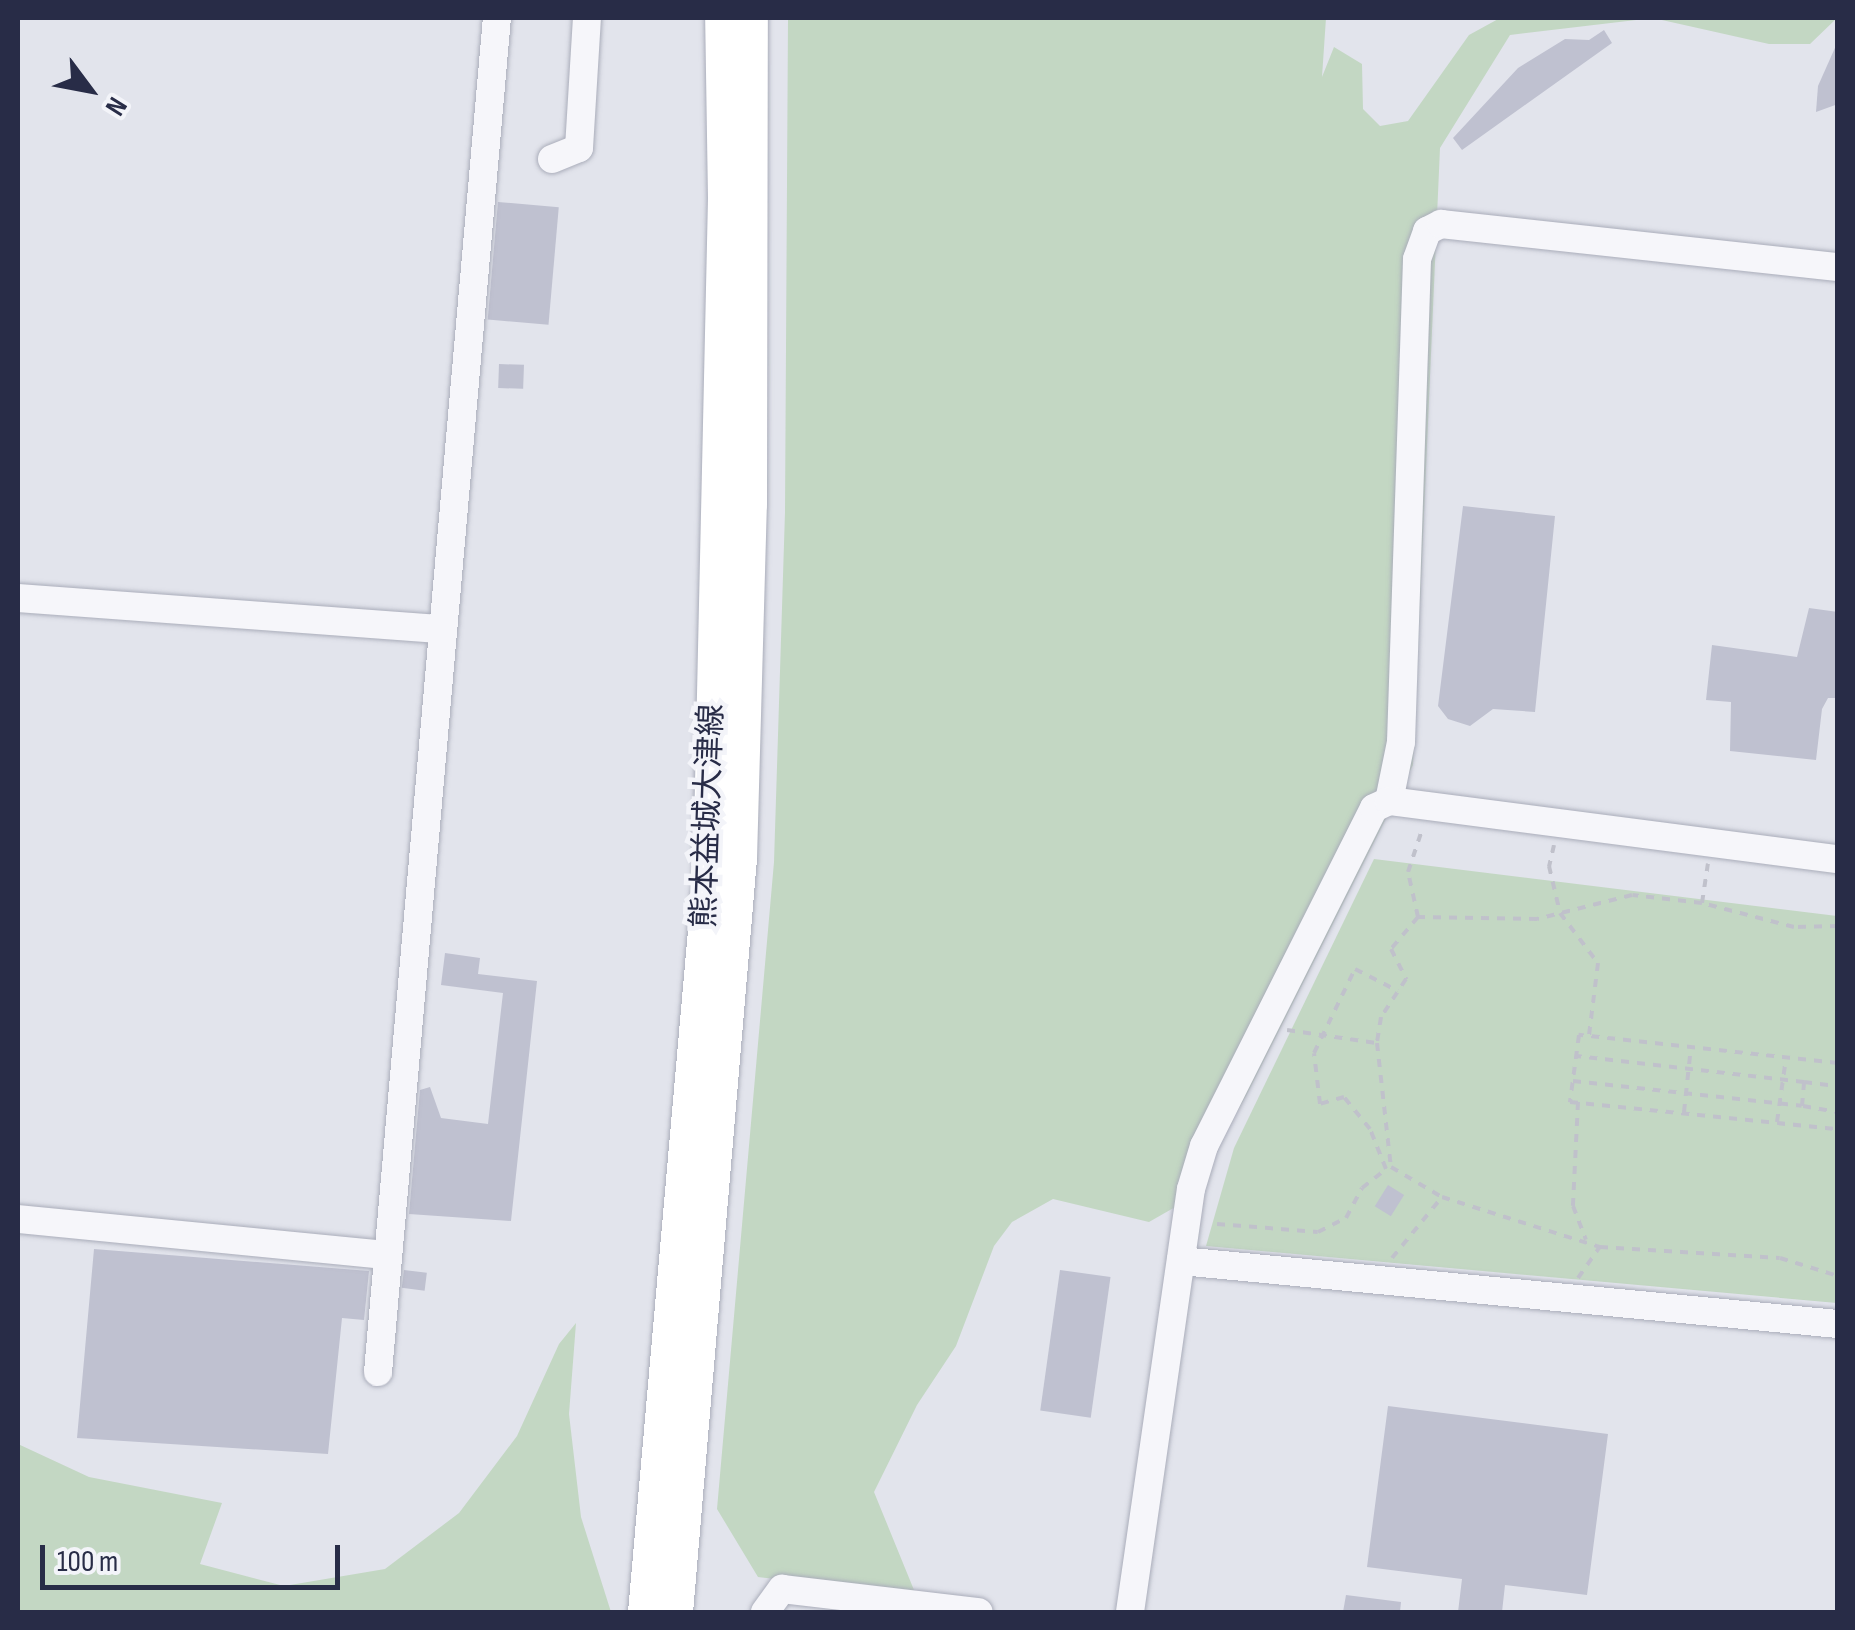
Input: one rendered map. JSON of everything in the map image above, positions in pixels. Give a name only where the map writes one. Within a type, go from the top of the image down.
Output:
[{"type":"main road","name":"熊本益城大津線","points":[[646,1612],[710,874],[725,199],[722,18]]},
{"type":"main road","name":"熊本益城大津線","points":[[676,1612],[739,858],[749,504],[750,18]]},
{"type":"street","points":[[378,1372],[384,1255],[439,629],[497,18]]},
{"type":"street","points":[[552,159],[579,148],[586,18]]},
{"type":"street","points":[[1389,801],[1401,742],[1418,259],[1427,231],[1442,224],[1838,267]]},
{"type":"street","points":[[18,598],[439,629]]},
{"type":"street","points":[[1130,1612],[1181,1261],[1204,1146],[1374,808],[1389,801],[1838,859]]},
{"type":"street","points":[[18,1218],[384,1255]]},
{"type":"street","points":[[1181,1261],[1838,1324]]},
{"type":"street","points":[[765,1612],[782,1589],[979,1612]]},
{"type":"path","points":[[1418,917],[1408,872],[1425,821]]},
{"type":"path","points":[[1557,836],[1548,866],[1560,914],[1598,963],[1589,1036]]},
{"type":"path","points":[[1702,903],[1710,854]]},
{"type":"path","points":[[1388,1168],[1377,1043],[1381,1017],[1406,979],[1391,949],[1418,917],[1560,914],[1632,895],[1702,903],[1794,928],[1838,926]]},
{"type":"path","points":[[1398,990],[1355,969],[1314,1053],[1320,1104],[1344,1097],[1370,1129],[1388,1168],[1442,1196],[1600,1247],[1780,1258],[1838,1276]]},
{"type":"path","points":[[1282,1029],[1322,1038],[1377,1043]]},
{"type":"path","points":[[1838,1063],[1579,1035],[1570,1102],[1838,1129]]},
{"type":"path","points":[[1684,1113],[1691,1047]]},
{"type":"path","points":[[1576,1056],[1838,1086]]},
{"type":"path","points":[[1777,1123],[1786,1058]]},
{"type":"path","points":[[1573,1080],[1686,1090],[1838,1112]]},
{"type":"path","points":[[1802,1106],[1804,1082]]},
{"type":"path","points":[[1578,1102],[1573,1206],[1586,1241]]},
{"type":"path","points":[[1217,1224],[1318,1232],[1346,1218],[1362,1188],[1388,1168]]},
{"type":"path","points":[[1401,1242],[1442,1196]]},
{"type":"path","points":[[1576,1288],[1580,1268],[1600,1247]]},
{"type":"green space","points":[[788,18],[1326,18],[1322,77],[1334,47],[1362,64],[1363,109],[1380,126],[1408,121],[1469,35],[1500,18],[1653,18],[1510,35],[1440,148],[1413,765],[1246,1096],[1184,1202],[1149,1222],[1053,1199],[1012,1222],[994,1246],[956,1346],[917,1405],[874,1492],[916,1595],[758,1577],[717,1509],[774,862],[785,512]]},
{"type":"green space","points":[[1653,18],[1837,18],[1810,44],[1769,44]]},
{"type":"green space","points":[[1374,859],[1837,916],[1837,1303],[1206,1246],[1234,1148]]},
{"type":"green space","points":[[576,1323],[569,1414],[581,1517],[611,1612],[18,1612],[18,1444],[89,1477],[222,1503],[200,1564],[284,1586],[385,1569],[459,1513],[517,1436],[559,1344]]},
{"type":"building","points":[[1604,30],[1612,43],[1462,150],[1453,138],[1518,68],[1565,39],[1589,40]]},
{"type":"building","points":[[1838,41],[1838,104],[1816,112],[1818,86]]},
{"type":"building","points":[[498,202],[559,207],[548,325],[488,320]]},
{"type":"building","points":[[499,364],[524,365],[523,389],[498,388]]},
{"type":"building","points":[[1463,506],[1555,516],[1535,712],[1493,709],[1470,726],[1448,719],[1438,706]]},
{"type":"building","points":[[1809,608],[1838,612],[1838,698],[1828,698],[1822,709],[1816,760],[1730,751],[1731,702],[1706,700],[1712,645],[1797,657]]},
{"type":"building","points":[[445,953],[480,958],[478,974],[537,981],[511,1221],[409,1214],[420,1090],[430,1087],[441,1118],[488,1124],[503,993],[441,985]]},
{"type":"building","points":[[1388,1185],[1404,1195],[1391,1216],[1375,1206]]},
{"type":"building","points":[[94,1249],[369,1271],[364,1320],[342,1318],[328,1454],[77,1438]]},
{"type":"building","points":[[404,1270],[427,1273],[425,1291],[402,1288]]},
{"type":"building","points":[[1060,1270],[1111,1277],[1091,1418],[1040,1411]]},
{"type":"building","points":[[1388,1406],[1608,1434],[1587,1595],[1505,1585],[1502,1612],[1458,1612],[1462,1579],[1367,1567]]},
{"type":"building","points":[[1346,1595],[1401,1602],[1400,1612],[1343,1612]]}]
